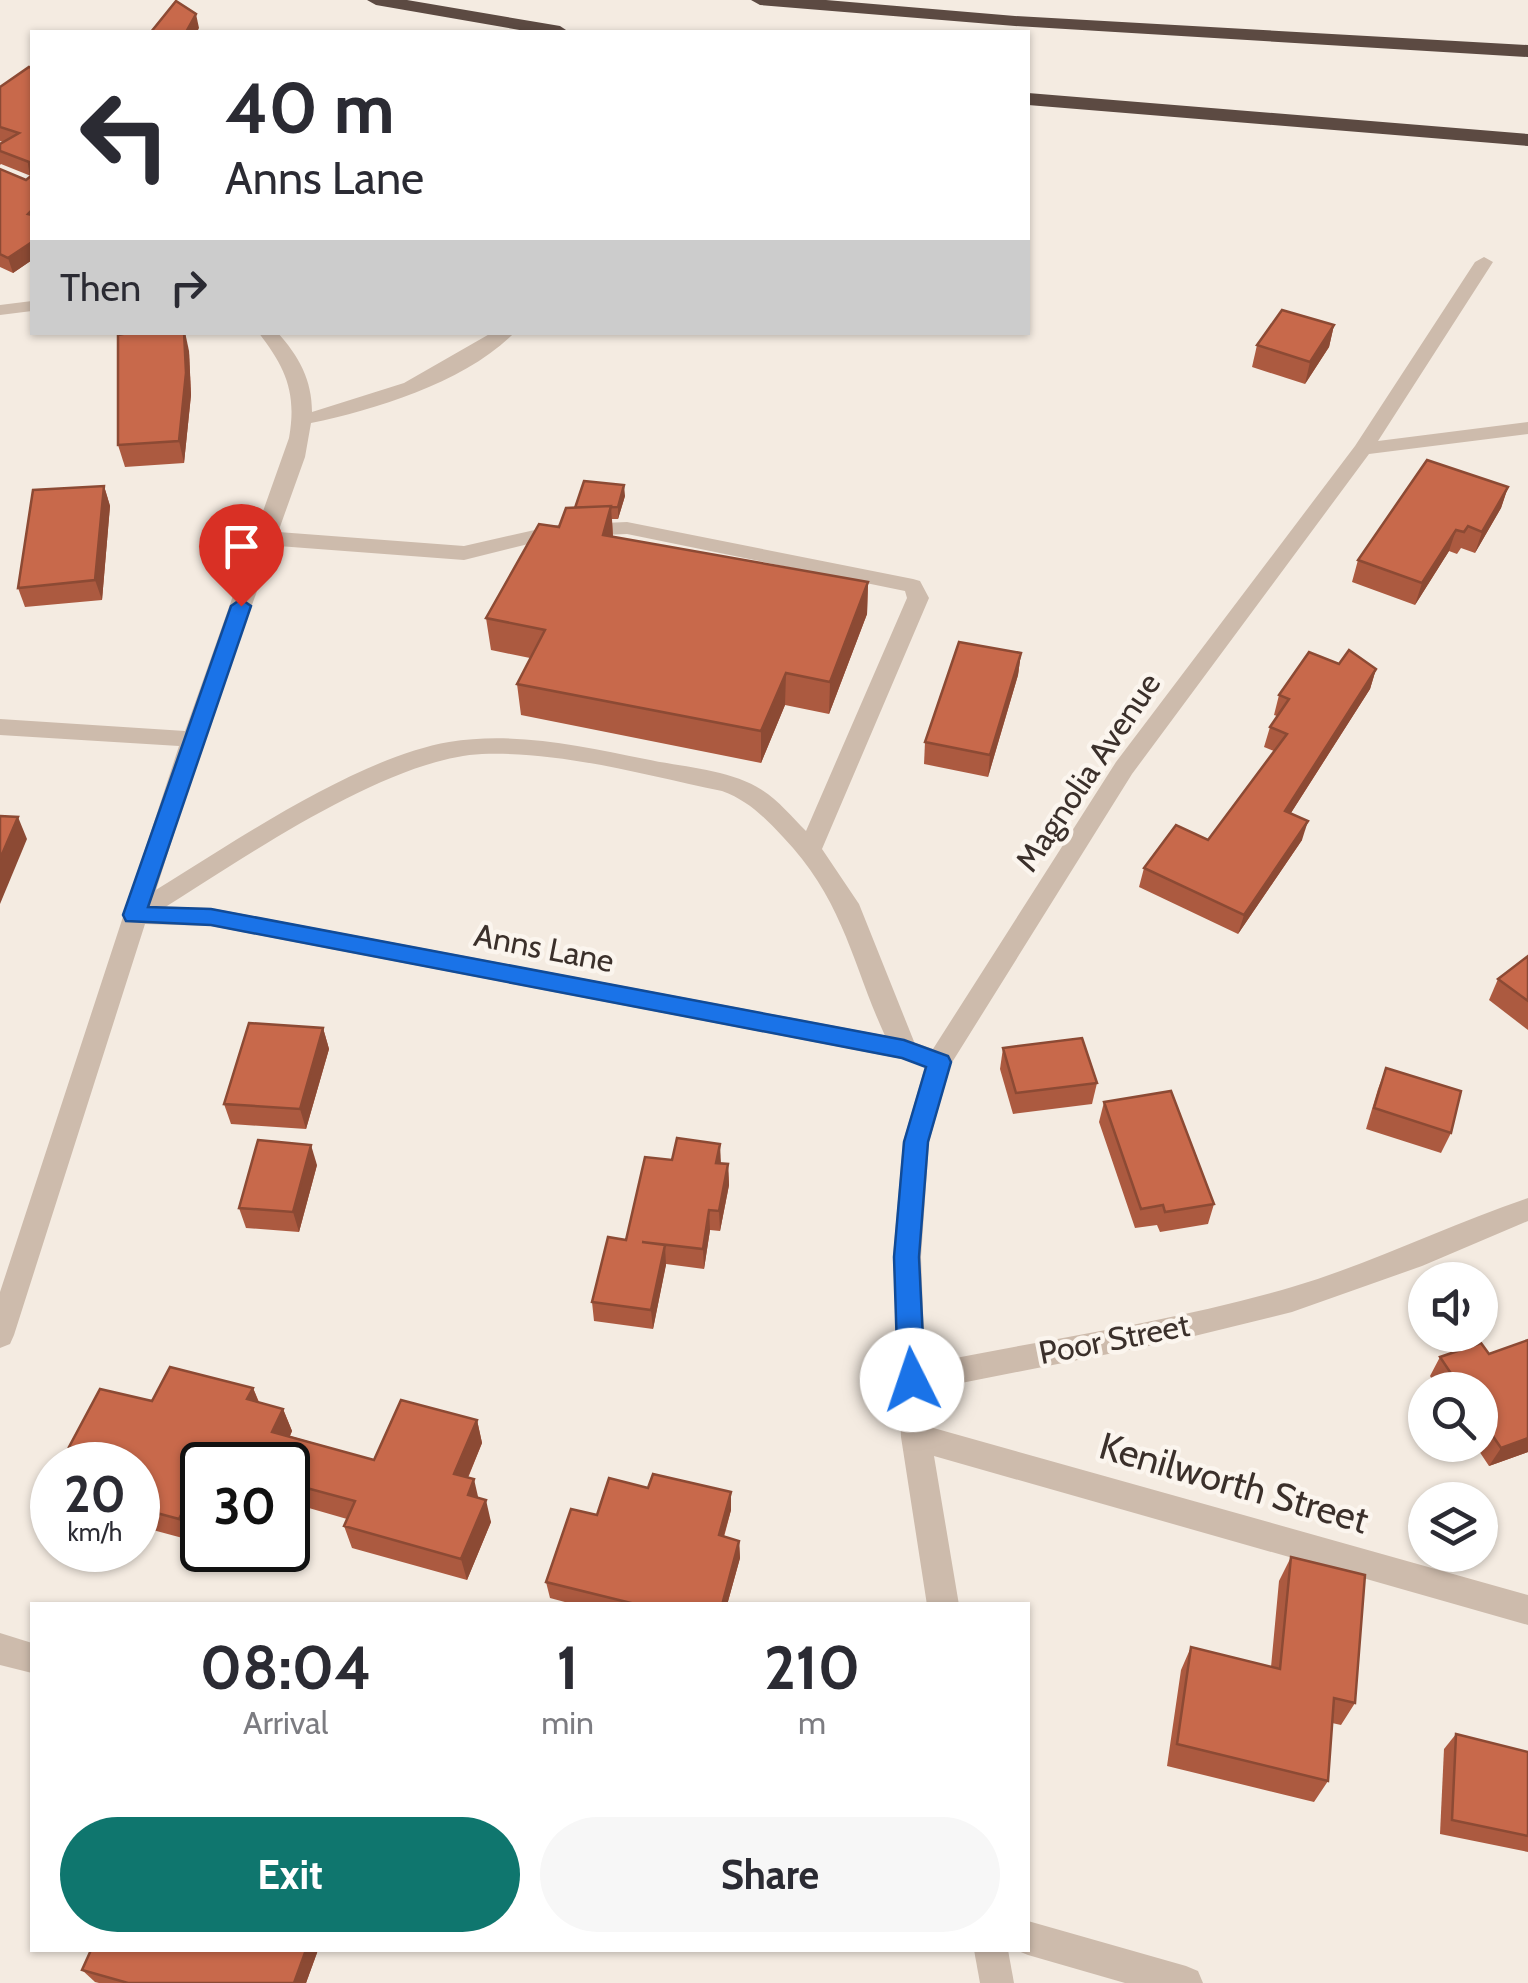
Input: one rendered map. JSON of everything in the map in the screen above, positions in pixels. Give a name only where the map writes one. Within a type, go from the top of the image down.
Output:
[{"type":"highway","points":[[376,0],[548,30]]},
{"type":"highway","points":[[760,0],[1015,21],[1528,51]]},
{"type":"highway","points":[[1030,98],[1528,140]]},
{"type":"street","name":"Magnolia Avenue","points":[[912,1380],[907,1257],[916,1142],[940,1062],[1124,768],[1363,449],[1484,262]]},
{"type":"street","points":[[0,310],[30,306]]},
{"type":"street","points":[[0,1335],[192,739],[304,419],[300,380],[270,335]]},
{"type":"street","points":[[304,419],[348,411],[414,389],[502,335]]},
{"type":"street","points":[[1363,449],[1528,428]]},
{"type":"street","points":[[265,538],[464,553],[558,532],[627,528],[913,586],[918,598],[810,850]]},
{"type":"street","points":[[0,727],[192,739]]},
{"type":"street","points":[[134,915],[365,779],[447,750],[532,747],[579,753],[726,784],[760,799],[810,850],[847,904],[904,1050]]},
{"type":"street","name":"Anns Lane","points":[[134,915],[211,917],[904,1050],[940,1062]]},
{"type":"street","name":"Poor Street","points":[[912,1380],[1214,1320],[1305,1294],[1469,1235],[1528,1209]]},
{"type":"street","points":[[912,1380],[916,1437],[944,1602]]},
{"type":"street","name":"Kenilworth Street","points":[[916,1437],[1528,1610]]},
{"type":"street","points":[[0,1649],[30,1657]]},
{"type":"street","points":[[1030,1939],[1186,1983]]},
{"type":"street","points":[[991,1952],[996,1983]]},
{"type":"building","points":[[176,1],[196,14],[187,30],[153,30]]},
{"type":"building","points":[[30,67],[30,169],[29,162],[0,151],[0,144],[19,133],[0,127],[0,87]]},
{"type":"building","points":[[0,169],[26,180],[30,177],[30,243],[8,258],[0,254]]},
{"type":"building","points":[[1282,310],[1334,325],[1310,362],[1257,345]]},
{"type":"building","points":[[118,335],[184,335],[186,373],[179,441],[118,445]]},
{"type":"building","points":[[1427,460],[1508,487],[1482,532],[1468,526],[1464,532],[1456,530],[1422,583],[1358,560]]},
{"type":"building","points":[[584,481],[624,485],[618,507],[575,508]]},
{"type":"building","points":[[104,486],[95,580],[18,588],[33,490]]},
{"type":"building","points":[[611,506],[603,535],[868,582],[830,682],[786,673],[761,731],[517,684],[545,630],[486,618],[539,524],[559,527],[566,508]]},
{"type":"building","points":[[959,642],[1021,653],[990,755],[925,742]]},
{"type":"building","points":[[1349,650],[1376,669],[1285,811],[1308,821],[1244,915],[1144,868],[1176,825],[1208,840],[1287,734],[1270,727],[1289,699],[1279,695],[1309,652],[1339,664]]},
{"type":"building","points":[[0,816],[18,817],[0,859]]},
{"type":"building","points":[[1528,956],[1528,1001],[1498,979]]},
{"type":"building","points":[[249,1023],[323,1028],[300,1109],[224,1104]]},
{"type":"building","points":[[1082,1038],[1097,1083],[1016,1093],[1003,1048]]},
{"type":"building","points":[[1386,1068],[1461,1091],[1451,1133],[1374,1108]]},
{"type":"building","points":[[1171,1091],[1214,1204],[1165,1212],[1163,1205],[1141,1209],[1104,1102]]},
{"type":"building","points":[[677,1138],[720,1144],[716,1163],[728,1164],[719,1211],[709,1210],[703,1249],[642,1242],[665,1245],[651,1310],[592,1302],[608,1237],[626,1240],[645,1157],[672,1160]]},
{"type":"building","points":[[258,1140],[311,1145],[293,1212],[239,1208]]},
{"type":"building","points":[[1528,1340],[1528,1438],[1501,1448],[1498,1372],[1450,1372],[1440,1357],[1455,1352],[1498,1351]]},
{"type":"building","points":[[170,1367],[253,1388],[247,1399],[283,1409],[272,1432],[308,1442],[180,1442],[179,1519],[160,1514],[160,1442],[72,1442],[100,1389],[152,1401]]},
{"type":"building","points":[[401,1400],[477,1420],[454,1474],[474,1479],[468,1495],[486,1500],[461,1559],[344,1526],[355,1501],[310,1489],[310,1442],[374,1460]]},
{"type":"building","points":[[653,1474],[731,1492],[719,1535],[739,1541],[723,1602],[627,1602],[546,1582],[571,1509],[597,1515],[609,1478],[648,1488]]},
{"type":"building","points":[[1291,1557],[1365,1575],[1355,1703],[1334,1698],[1328,1781],[1177,1744],[1191,1647],[1280,1669]]},
{"type":"building","points":[[1456,1734],[1528,1752],[1528,1836],[1452,1820]]},
{"type":"building","points":[[90,1952],[305,1952],[294,1983],[128,1983],[82,1970]]},
{"type":"route","points":[[241,606],[134,915],[211,917],[904,1050],[940,1062],[916,1142],[907,1257],[912,1380]]}]
